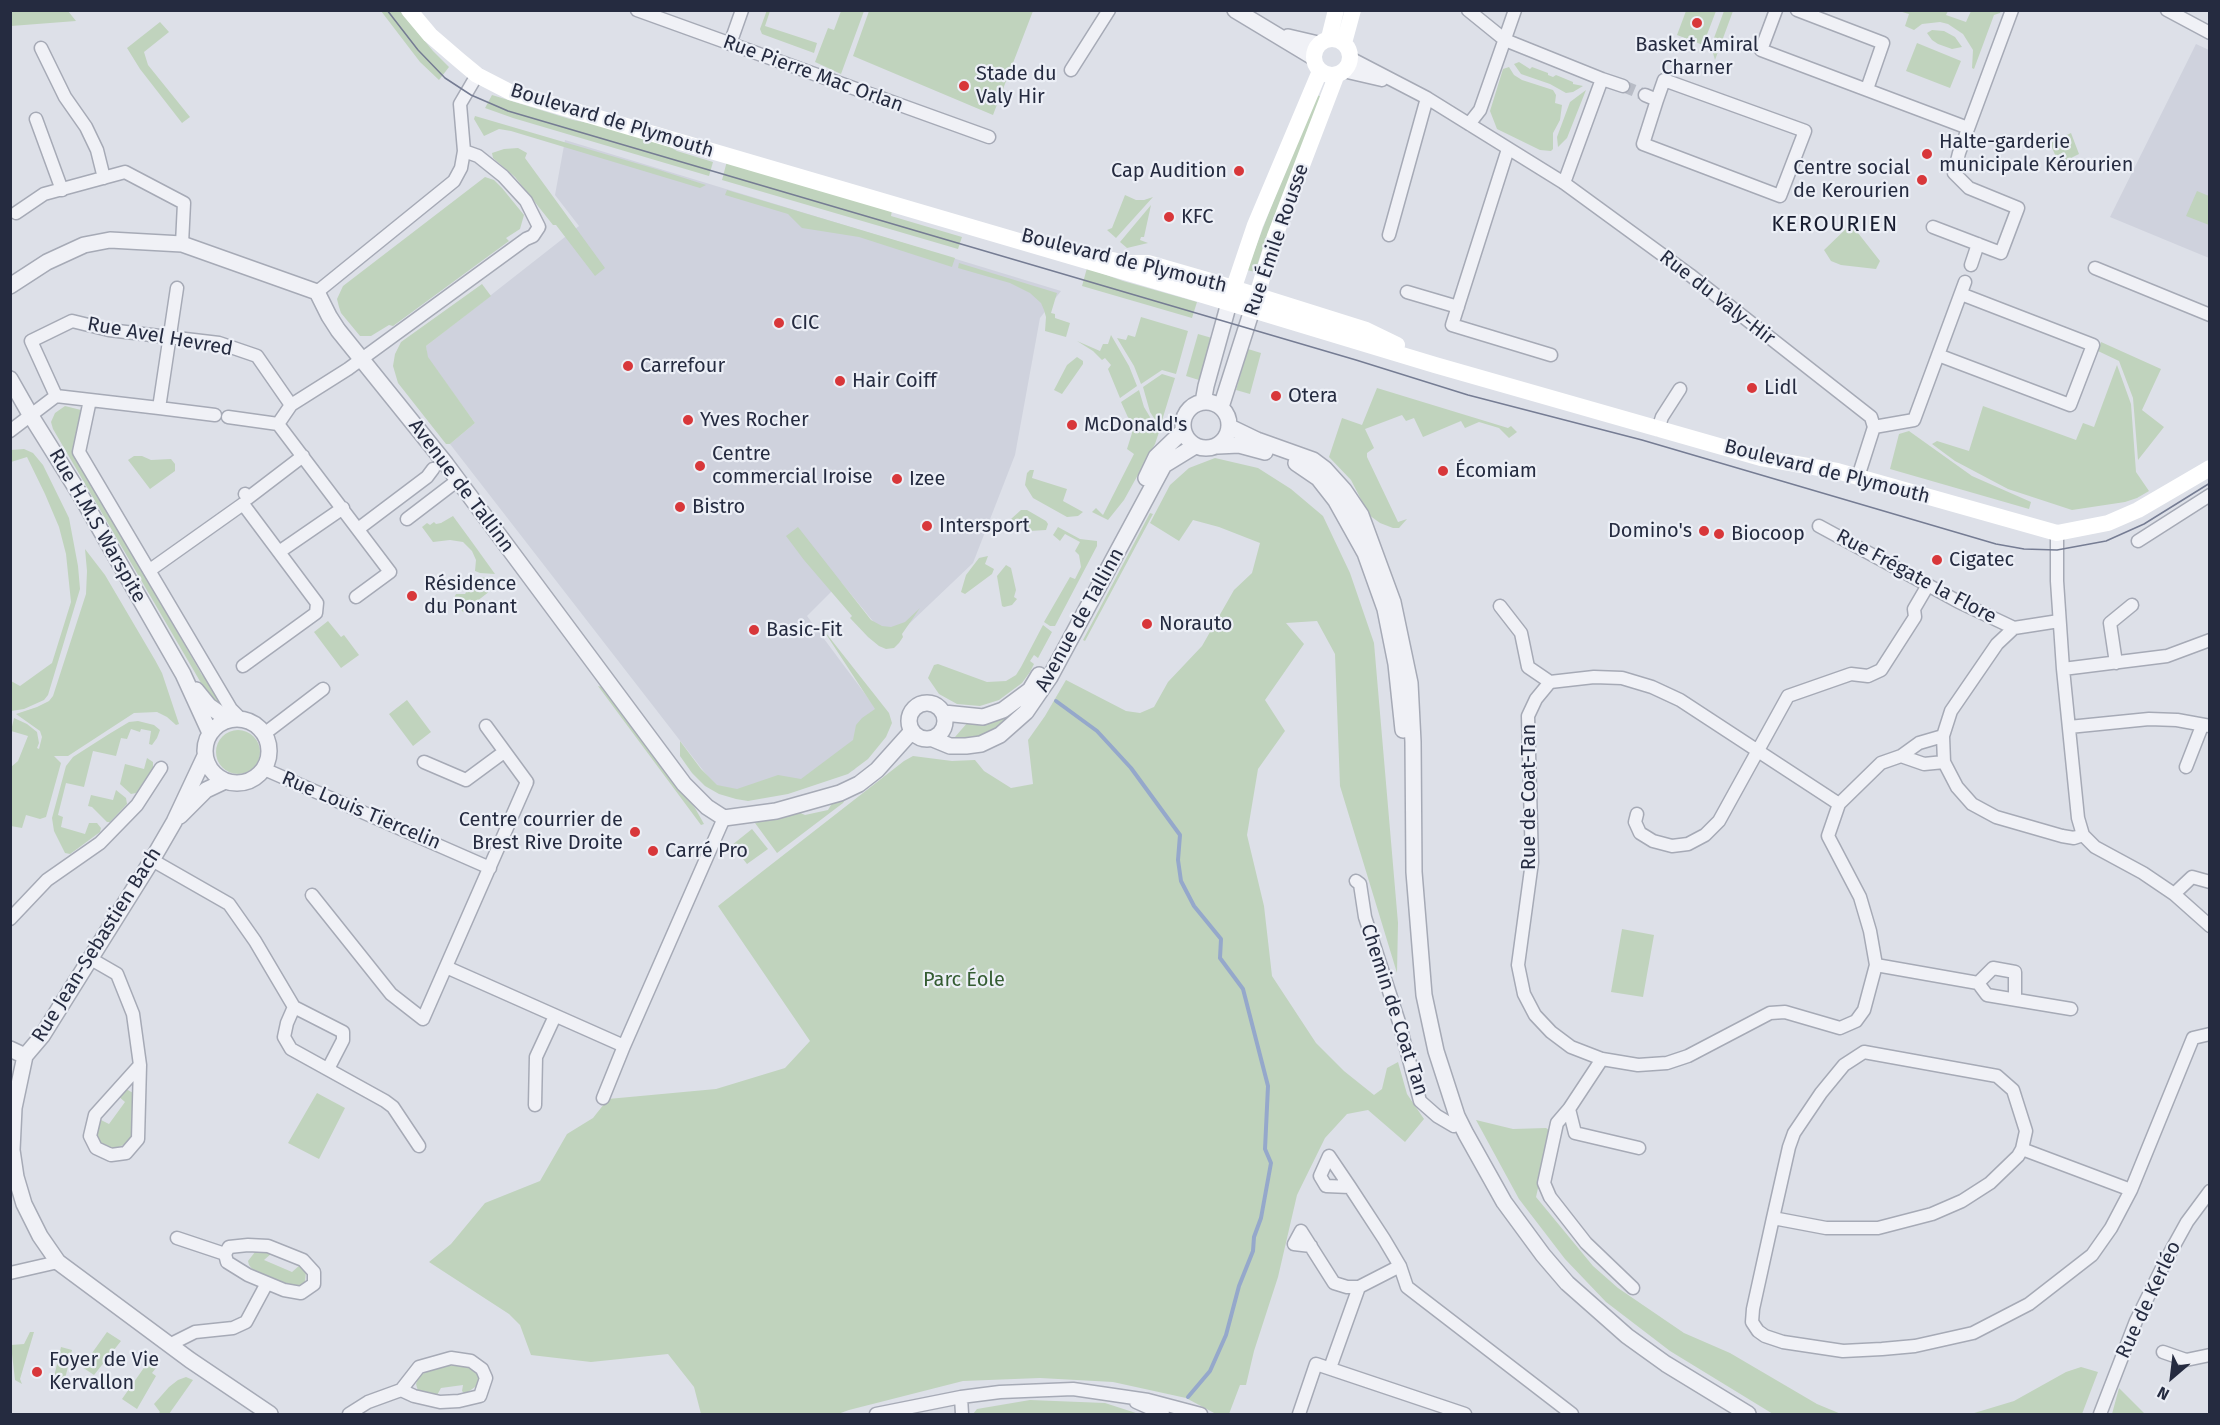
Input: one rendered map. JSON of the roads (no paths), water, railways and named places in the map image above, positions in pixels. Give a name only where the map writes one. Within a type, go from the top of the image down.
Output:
[{"type":"main road","name":"Boulevard de Plymouth","points":[[409,10],[430,35],[477,75],[510,92],[840,189],[1231,296],[1435,365],[1761,458],[1797,463],[1858,477],[2057,533],[2108,523],[2138,510],[2210,468]]},
{"type":"main road","name":"Rue Émile Rousse","points":[[1254,303],[1332,57],[1336,10]]},
{"type":"main road","name":"Rue Émile Rousse","points":[[1231,296],[1255,225],[1353,10]]},
{"type":"street","name":"Rue Pierre Mac Orlan","points":[[637,10],[988,137]]},
{"type":"street","points":[[730,44],[742,10]]},
{"type":"street","points":[[1071,70],[1109,10]]},
{"type":"street","name":"Rue du Valy-Hir","points":[[1235,10],[1276,34],[1392,81],[1427,98],[1564,183],[1690,274],[1870,417],[1874,427]]},
{"type":"street","points":[[1468,10],[1505,40],[1623,86]]},
{"type":"street","points":[[1469,124],[1480,110],[1515,10]]},
{"type":"street","points":[[1776,10],[1761,50],[1968,128]]},
{"type":"street","points":[[1797,10],[1883,43],[1867,89]]},
{"type":"street","points":[[1933,227],[2001,254],[2018,208],[1969,188],[1954,173],[1959,153],[2012,10]]},
{"type":"street","points":[[2167,10],[2210,33]]},
{"type":"street","points":[[41,48],[65,97],[87,127],[98,150],[104,178]]},
{"type":"street","points":[[10,286],[47,262],[84,245],[110,240],[182,244],[317,292],[382,237],[448,188],[454,181],[461,168],[464,150],[460,104],[477,75]]},
{"type":"street","points":[[1564,183],[1602,79]]},
{"type":"street","points":[[1664,80],[1805,131],[1779,196],[1643,144],[1657,100],[1664,80]]},
{"type":"street","points":[[1645,95],[1657,100]]},
{"type":"street","points":[[1389,235],[1427,98]]},
{"type":"street","points":[[36,120],[62,190]]},
{"type":"street","points":[[1508,148],[1452,325],[1551,355]]},
{"type":"street","points":[[278,424],[291,405],[363,358],[533,236],[539,227],[525,201],[503,176],[478,156],[464,150]]},
{"type":"street","points":[[16,213],[44,194],[125,172],[184,203],[182,244]]},
{"type":"street","points":[[1971,265],[1978,244]]},
{"type":"street","points":[[2095,268],[2210,315]]},
{"type":"street","points":[[159,408],[177,288]]},
{"type":"street","points":[[1858,477],[1874,427],[1914,420],[1938,355],[1963,288],[2093,345],[2070,405],[1938,355]]},
{"type":"street","name":"Avenue de Tallinn","points":[[317,292],[329,316],[458,480],[684,784],[707,807],[724,818]]},
{"type":"street","points":[[1407,292],[1458,307]]},
{"type":"street","name":"Rue Émile Rousse","points":[[1203,402],[1231,296]]},
{"type":"street","name":"Rue Émile Rousse","points":[[1221,407],[1254,303]]},
{"type":"street","name":"Rue Avel Hevred","points":[[56,396],[31,341],[72,321],[109,330],[219,343],[257,356],[291,405]]},
{"type":"street","name":"Rue H.M.S Warspite","points":[[10,379],[81,496],[183,674],[210,733]]},
{"type":"street","points":[[1658,429],[1662,417],[1680,389]]},
{"type":"street","points":[[10,431],[56,396],[278,424],[390,572],[356,597]]},
{"type":"street","points":[[90,399],[79,452],[236,720]]},
{"type":"street","points":[[1414,872],[1410,683],[1393,602],[1361,515],[1340,495],[1293,461],[1239,445],[1210,448],[1195,446],[1187,440],[1183,431],[1184,415],[1195,404],[1213,402],[1226,413],[1236,430],[1313,460],[1325,469],[1340,495],[1365,553],[1384,609],[1396,664],[1424,995],[1436,1051],[1459,1127],[1504,1202],[1567,1283],[1595,1310],[1642,1348],[1748,1414]]},
{"type":"street","points":[[1218,446],[1228,434],[1236,430]]},
{"type":"street","name":"Avenue de Tallinn","points":[[944,713],[983,717],[1003,710],[1030,690],[1048,662],[1156,457],[1183,431]]},
{"type":"street","name":"Avenue de Tallinn","points":[[933,739],[950,746],[981,744],[1000,735],[1026,712],[1050,677],[1164,465],[1195,446]]},
{"type":"street","points":[[245,494],[248,498],[303,456]]},
{"type":"street","points":[[358,529],[426,477],[433,469]]},
{"type":"street","points":[[406,519],[458,480]]},
{"type":"street","points":[[2138,541],[2210,495]]},
{"type":"street","name":"Rue H.M.S Warspite","points":[[150,570],[198,532],[243,504],[317,603],[316,613],[243,666]]},
{"type":"street","points":[[279,552],[343,508]]},
{"type":"street","name":"Rue Frégate la Flore","points":[[1819,526],[2014,628]]},
{"type":"street","points":[[2057,533],[2062,669],[2078,818],[2083,836],[2095,846],[2143,873],[2174,894],[2210,926]]},
{"type":"street","points":[[1637,814],[1635,822],[1641,833],[1653,841],[1672,846],[1688,844],[1705,835],[1719,821],[1756,750],[1788,696],[1851,674],[1868,676],[1881,670],[1915,617],[1914,609],[1928,585]]},
{"type":"street","points":[[1500,606],[1521,633],[1528,667],[1550,682],[1594,677],[1622,678],[1652,687],[1680,700],[1839,804]]},
{"type":"street","points":[[2116,663],[2110,623],[2132,606]]},
{"type":"street","points":[[2059,621],[2014,628],[1997,644],[1952,711],[1942,736],[1944,762],[1957,787],[1972,804],[1996,817],[2062,836],[2074,838],[2083,836]]},
{"type":"street","points":[[2062,669],[2167,656],[2209,642]]},
{"type":"street","name":"Rue H.M.S Warspite","points":[[183,674],[209,706],[236,720]]},
{"type":"street","name":"Rue de Coat-Tan","points":[[1550,682],[1536,699],[1528,716],[1532,862],[1518,965],[1524,994],[1535,1015],[1551,1032],[1571,1047],[1602,1059],[1638,1065],[1667,1063],[1688,1056],[1770,1013],[1785,1012],[1840,1028],[1856,1021],[1864,1010],[1876,965],[1860,897],[1828,836],[1839,804],[1881,763],[1901,756],[1919,743],[1942,736]]},
{"type":"street","points":[[264,734],[323,689]]},
{"type":"street","points":[[926,703],[936,705],[944,713],[945,726],[939,736],[933,739],[921,738],[912,731],[909,718],[919,705],[926,703]]},
{"type":"street","points":[[2069,727],[2149,719],[2177,720],[2206,726],[2186,767]]},
{"type":"street","points":[[236,720],[258,727],[267,741],[269,755],[264,769],[250,781],[237,784],[225,781],[212,771],[204,748],[210,733],[218,725],[236,720]]},
{"type":"street","points":[[312,895],[391,994],[423,1020],[527,782],[486,726]]},
{"type":"street","points":[[603,1098],[724,818],[776,811],[859,784],[878,770],[912,731]]},
{"type":"street","points":[[424,762],[466,780],[504,752]]},
{"type":"street","name":"Rue Jean-Sebastien Bach","points":[[205,756],[174,822],[152,860],[42,1036],[25,1056],[12,1131],[16,1177],[24,1204],[40,1236],[58,1262],[169,1345],[269,1414]]},
{"type":"street","points":[[1901,756],[1924,765],[1944,762]]},
{"type":"street","points":[[10,919],[46,880],[100,843],[137,805],[161,768]]},
{"type":"street","name":"Rue Louis Tiercelin","points":[[264,769],[490,868]]},
{"type":"street","name":"Rue Jean-Sebastien Bach","points":[[174,822],[206,790],[225,781]]},
{"type":"street","points":[[152,860],[229,904],[255,941],[294,1007],[343,1032],[343,1040],[328,1069]]},
{"type":"street","points":[[2174,894],[2192,877],[2210,882]]},
{"type":"street","name":"Chemin de Coat Tan","points":[[1356,881],[1360,884],[1365,917],[1399,1022],[1420,1101],[1437,1116],[1459,1127]]},
{"type":"street","points":[[91,959],[117,974],[133,1014],[140,1065],[138,1139],[126,1153],[111,1155],[96,1148],[90,1136],[95,1115],[140,1065]]},
{"type":"street","points":[[1876,965],[1978,983],[1988,995],[2071,1009]]},
{"type":"street","points":[[446,967],[624,1046]]},
{"type":"street","points":[[1978,983],[1993,968],[2015,972],[2015,999]]},
{"type":"street","points":[[294,1007],[284,1037],[291,1049],[393,1107],[419,1146]]},
{"type":"street","points":[[535,1105],[536,1057],[555,1016]]},
{"type":"street","points":[[1773,1218],[1826,1228],[1878,1228],[1932,1214],[1962,1201],[1990,1183],[2018,1156],[2022,1149],[2026,1131],[2013,1090],[1997,1076],[1864,1052],[1844,1065],[1821,1093],[1794,1133],[1789,1147],[1773,1218],[1753,1309],[1752,1322],[1758,1332],[1765,1336],[1783,1342],[1843,1351],[1915,1346],[1972,1333],[1997,1322],[2038,1298],[2092,1255],[2111,1228],[2130,1190],[2193,1038],[2210,1034]]},
{"type":"street","points":[[10,1048],[25,1056]]},
{"type":"street","points":[[1602,1059],[1557,1123],[1544,1184],[1550,1197],[1586,1243],[1633,1288]]},
{"type":"street","points":[[1569,1109],[1575,1133],[1639,1148]]},
{"type":"street","points":[[2022,1149],[2130,1190]]},
{"type":"street","points":[[1350,1187],[1400,1266],[1407,1287],[1572,1414]]},
{"type":"street","name":"Rue de Kerléo","points":[[2100,1414],[2136,1321],[2160,1270],[2187,1222],[2210,1191]]},
{"type":"street","points":[[177,1238],[225,1254]]},
{"type":"street","points":[[268,1246],[303,1260],[314,1272],[314,1284],[301,1293],[284,1290],[248,1275],[227,1262],[225,1254],[229,1247],[268,1246]]},
{"type":"street","points":[[1311,1246],[1334,1283],[1347,1287],[1359,1287],[1400,1266]]},
{"type":"street","points":[[10,1273],[58,1262]]},
{"type":"street","points":[[169,1345],[195,1332],[233,1328],[246,1322],[267,1283]]},
{"type":"street","points":[[1330,1368],[1359,1287]]},
{"type":"street","points":[[2163,1352],[2186,1360],[2210,1355]]},
{"type":"street","points":[[349,1414],[368,1402],[400,1389],[420,1367],[451,1358],[471,1361],[482,1369],[486,1378],[480,1396],[459,1401],[440,1402],[414,1396],[400,1389]]},
{"type":"street","points":[[1299,1414],[1316,1364],[1466,1414]]},
{"type":"street","points":[[876,1414],[961,1396],[1073,1389],[1148,1400],[1201,1414]]},
{"type":"street","points":[[961,1396],[962,1414]]},
{"type":"street","points":[[1127,1398],[1163,1414]]},
{"type":"waterway","points":[[1056,701],[1097,731],[1131,768],[1180,835],[1178,860],[1181,881],[1194,906],[1221,939],[1220,958],[1243,989],[1268,1086],[1265,1149],[1271,1163],[1261,1218],[1254,1237],[1253,1251],[1239,1286],[1226,1335],[1210,1371],[1188,1397]]},
{"type":"tunnel","points":[[1623,86],[1645,95]]},
{"type":"tram line","points":[[387,10],[418,50],[445,78],[471,95],[508,111],[1468,395],[1642,440],[1996,544],[2024,549],[2057,550],[2106,541],[2144,524],[2210,483]]},
{"type":"place","name":"Basket Amiral Charner","points":[[1697,23]]},
{"type":"place","name":"Stade du Valy Hir","points":[[964,86]]},
{"type":"place","name":"Halte-garderie municipale Kérourien","points":[[1927,154]]},
{"type":"place","name":"Cap Audition","points":[[1239,171]]},
{"type":"place","name":"Centre social de Kerourien","points":[[1922,180]]},
{"type":"place","name":"KFC","points":[[1169,217]]},
{"type":"place","name":"CIC","points":[[779,323]]},
{"type":"place","name":"Carrefour","points":[[628,366]]},
{"type":"place","name":"Hair Coiff","points":[[840,381]]},
{"type":"place","name":"Lidl","points":[[1752,388]]},
{"type":"place","name":"Otera","points":[[1276,396]]},
{"type":"place","name":"Yves Rocher","points":[[688,420]]},
{"type":"place","name":"McDonald's","points":[[1072,425]]},
{"type":"place","name":"Centre commercial Iroise","points":[[700,466]]},
{"type":"place","name":"Écomiam","points":[[1443,471]]},
{"type":"place","name":"Izee","points":[[897,479]]},
{"type":"place","name":"Bistro","points":[[680,507]]},
{"type":"place","name":"Intersport","points":[[927,526]]},
{"type":"place","name":"Domino's","points":[[1704,531]]},
{"type":"place","name":"Biocoop","points":[[1719,534]]},
{"type":"place","name":"Cigatec","points":[[1937,560]]},
{"type":"place","name":"Résidence du Ponant","points":[[412,596]]},
{"type":"place","name":"Norauto","points":[[1147,624]]},
{"type":"place","name":"Basic-Fit","points":[[754,630]]},
{"type":"place","name":"Centre courrier de Brest Rive Droite","points":[[635,832]]},
{"type":"place","name":"Carré Pro","points":[[653,851]]},
{"type":"place","name":"Foyer de Vie Kervallon","points":[[37,1372]]},
{"type":"district","name":"KEROURIEN","points":[[1835,225]]},
{"type":"park label","name":"Parc Éole","points":[[964,980]]}]
